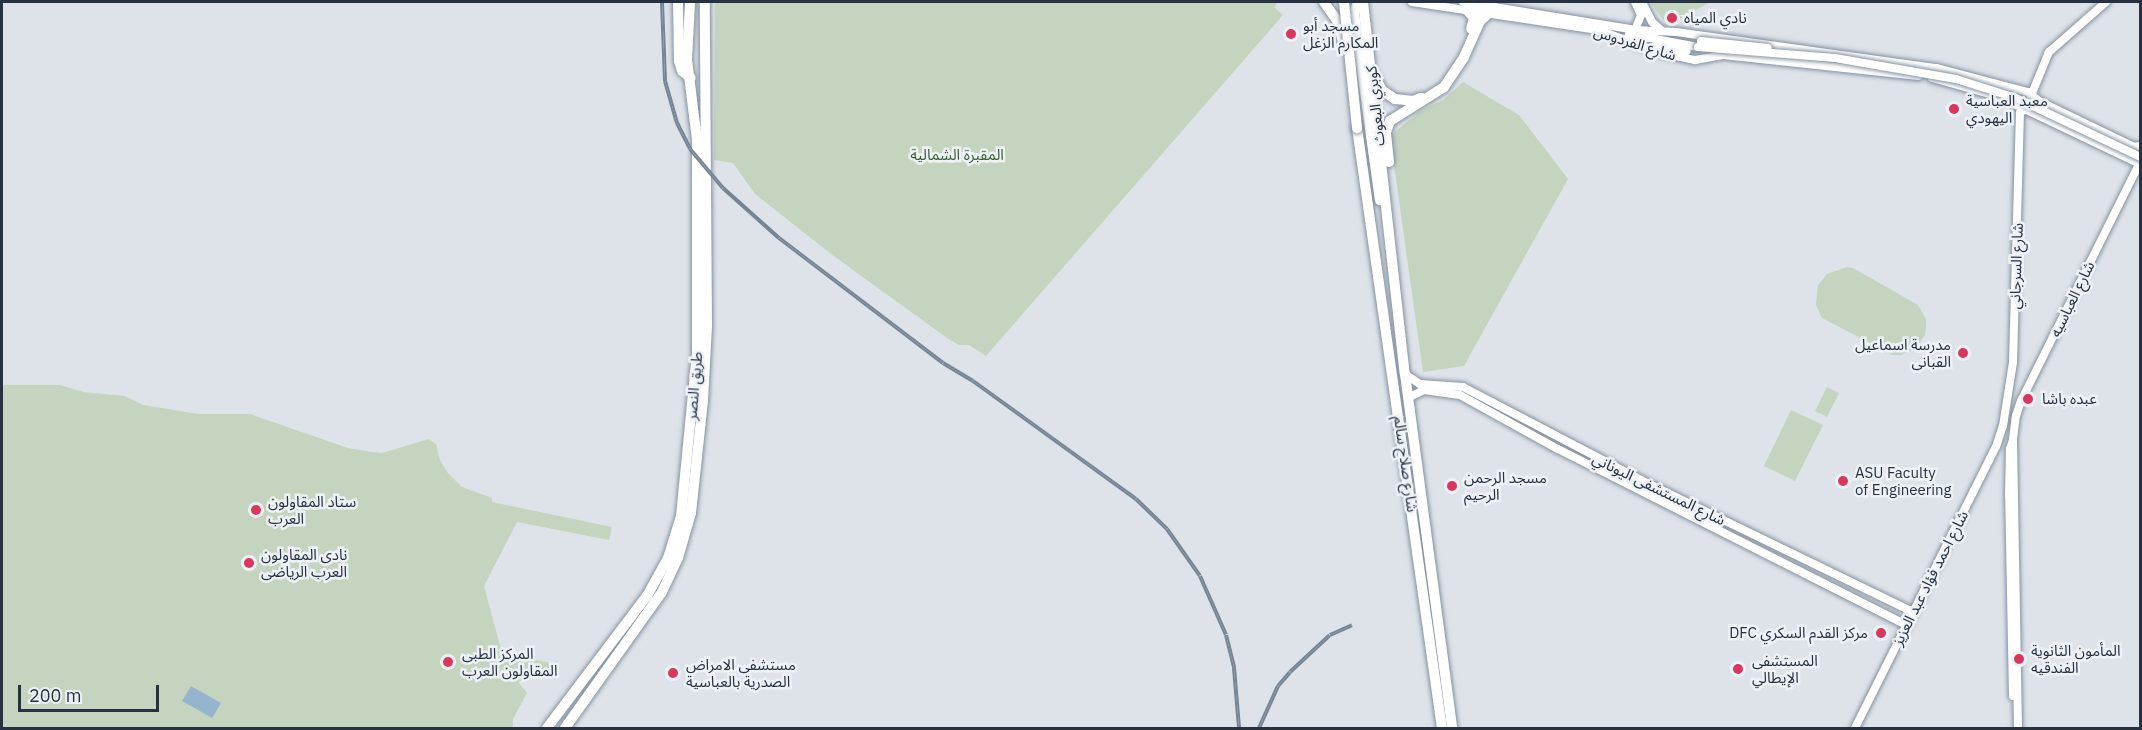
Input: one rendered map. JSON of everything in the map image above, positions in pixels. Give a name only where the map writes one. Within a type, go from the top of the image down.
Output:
[{"type":"highway","points":[[678,2],[679,61],[682,71],[690,78],[698,75],[704,77]]},
{"type":"highway","name":"طريق النصر","points":[[547,728],[647,596],[668,558],[681,516],[697,353],[697,140],[687,60],[690,2]]},
{"type":"highway","name":"طريق النصر","points":[[565,729],[662,592],[678,558],[689,522],[703,400],[707,336],[705,2]]},
{"type":"highway","points":[[1324,2],[1335,17],[1342,33],[1358,174],[1369,200]]},
{"type":"highway","name":"كوبري البعوث","points":[[1344,2],[1369,200]]},
{"type":"highway","points":[[1358,2],[1354,13],[1378,195],[1387,210]]},
{"type":"highway","name":"كوبري البعوث","points":[[1363,2],[1387,210]]},
{"type":"highway","points":[[1372,72],[1386,94],[1400,100],[1413,101],[1428,95],[1439,85],[1463,48],[1474,23],[1472,14],[1465,5]]},
{"type":"highway","points":[[1335,17],[1344,11],[1354,13]]},
{"type":"highway","points":[[1387,210],[1391,195],[1386,136],[1388,124],[1396,115],[1432,97],[1444,87],[1464,57],[1480,21],[1489,13]]},
{"type":"highway","points":[[687,60],[698,61],[704,58]]},
{"type":"highway","name":"شارع صلاح سالم","points":[[1369,200],[1442,729]]},
{"type":"highway","name":"شارع صلاح سالم","points":[[1387,210],[1408,398],[1452,729]]},
{"type":"main road","name":"شارع الفردوس","points":[[1412,2],[1465,5],[1635,30],[1663,31],[1672,36],[1700,41]]},
{"type":"main road","points":[[1635,2],[1641,18],[1635,30]]},
{"type":"main road","points":[[1642,2],[1652,22],[1663,31]]},
{"type":"main road","name":"شارع السرجاني","points":[[2003,426],[2013,362],[2020,113],[2026,108],[2053,47],[2106,2]]},
{"type":"main road","name":"شارع الفردوس","points":[[1465,5],[1489,13],[1602,32],[1695,60],[1723,55],[1930,78],[1992,94],[2026,108],[2140,164]]},
{"type":"main road","points":[[1602,32],[1620,32],[1937,68],[2031,94],[2134,147],[2140,146]]},
{"type":"main road","points":[[1649,48],[1657,46],[1698,52],[1706,44],[1700,41]]},
{"type":"main road","points":[[1700,41],[1835,58],[1956,79],[2016,98],[2140,156]]},
{"type":"main road","name":"شارع العباسيه","points":[[2018,729],[2013,439],[2016,416],[2021,401],[2140,164]]},
{"type":"main road","name":"شارع المستشفى اليوناني","points":[[1405,374],[1420,384],[1462,387],[1582,450],[1913,612]]},
{"type":"main road","name":"شارع المستشفى اليوناني","points":[[1408,398],[1424,390],[1460,395],[1558,449],[1906,625]]},
{"type":"main road","points":[[2006,412],[2009,417],[2016,416]]},
{"type":"main road","name":"شارع احمد فؤاد عبد العزيز","points":[[1855,729],[1996,447],[2003,426]]},
{"type":"main road","name":"شارع العباسيه","points":[[2013,439],[2010,449],[2009,495],[2013,729]]},
{"type":"main road","points":[[1857,601],[1863,589]]},
{"type":"green space","name":"المقبرة الشمالية","points":[[715,2],[1278,2],[1274,7],[1283,15],[986,356],[969,345],[959,345],[947,338],[831,254],[755,194],[733,163],[714,160]]},
{"type":"green space","name":"نادي المياه","points":[[1650,2],[1710,2],[1668,26]]},
{"type":"green space","points":[[1463,82],[1519,115],[1568,179],[1464,366],[1423,372],[1390,136],[1420,111],[1443,100]]},
{"type":"green space","points":[[1847,267],[1853,268],[1918,305],[1926,319],[1926,327],[1925,335],[1916,348],[1901,355],[1893,355],[1822,318],[1816,305],[1818,285],[1827,274]]},
{"type":"green space","name":"نادى المقاولون العرب الرياضى","points":[[2,385],[60,385],[83,392],[125,396],[143,405],[198,414],[250,414],[348,448],[372,452],[382,453],[429,439],[436,444],[440,460],[447,472],[462,487],[492,498],[492,502],[612,527],[609,540],[517,522],[484,586],[502,653],[551,663],[558,661],[559,673],[531,676],[518,682],[527,693],[513,719],[513,728],[2,728]]},
{"type":"green space","points":[[1827,387],[1839,393],[1827,417],[1815,411]]},
{"type":"green space","points":[[1791,410],[1823,425],[1795,481],[1764,466]]},
{"type":"water","points":[[191,686],[221,703],[212,718],[182,701]]},
{"type":"railway","points":[[662,2],[665,81],[677,123],[690,149],[723,188],[779,238],[943,363],[973,381],[1136,499],[1167,529],[1200,576],[1226,635],[1234,668],[1239,728]]},
{"type":"railway","points":[[1259,728],[1278,686],[1290,672],[1330,635],[1352,625]]},
{"type":"place","name":"نادي المياه","points":[[1672,18]]},
{"type":"place","name":"مسجد أبو المكارم الزغل","points":[[1291,34]]},
{"type":"place","name":"معبد العباسية اليهودي","points":[[1954,109]]},
{"type":"place","name":"مدرسة اسماعيل القبانى","points":[[1963,353]]},
{"type":"place","name":"عبده باشا","points":[[2028,399]]},
{"type":"place","name":"ASU Faculty of Engineering","points":[[1843,481]]},
{"type":"place","name":"مسجد الرحمن الرحيم","points":[[1452,486]]},
{"type":"place","name":"ستاد المقاولون العرب","points":[[256,510]]},
{"type":"place","name":"نادى المقاولون العرب الرياضى","points":[[249,563]]},
{"type":"place","name":"DFC مركز القدم السكري","points":[[1881,633]]},
{"type":"place","name":"المأمون الثانوية الفندقيه","points":[[2019,659]]},
{"type":"place","name":"المركز الطبى المقاولون العرب","points":[[448,662]]},
{"type":"place","name":"المستشفى الإيطالي","points":[[1738,669]]},
{"type":"place","name":"مستشفى الامراض الصدرية بالعباسية","points":[[673,673]]}]
